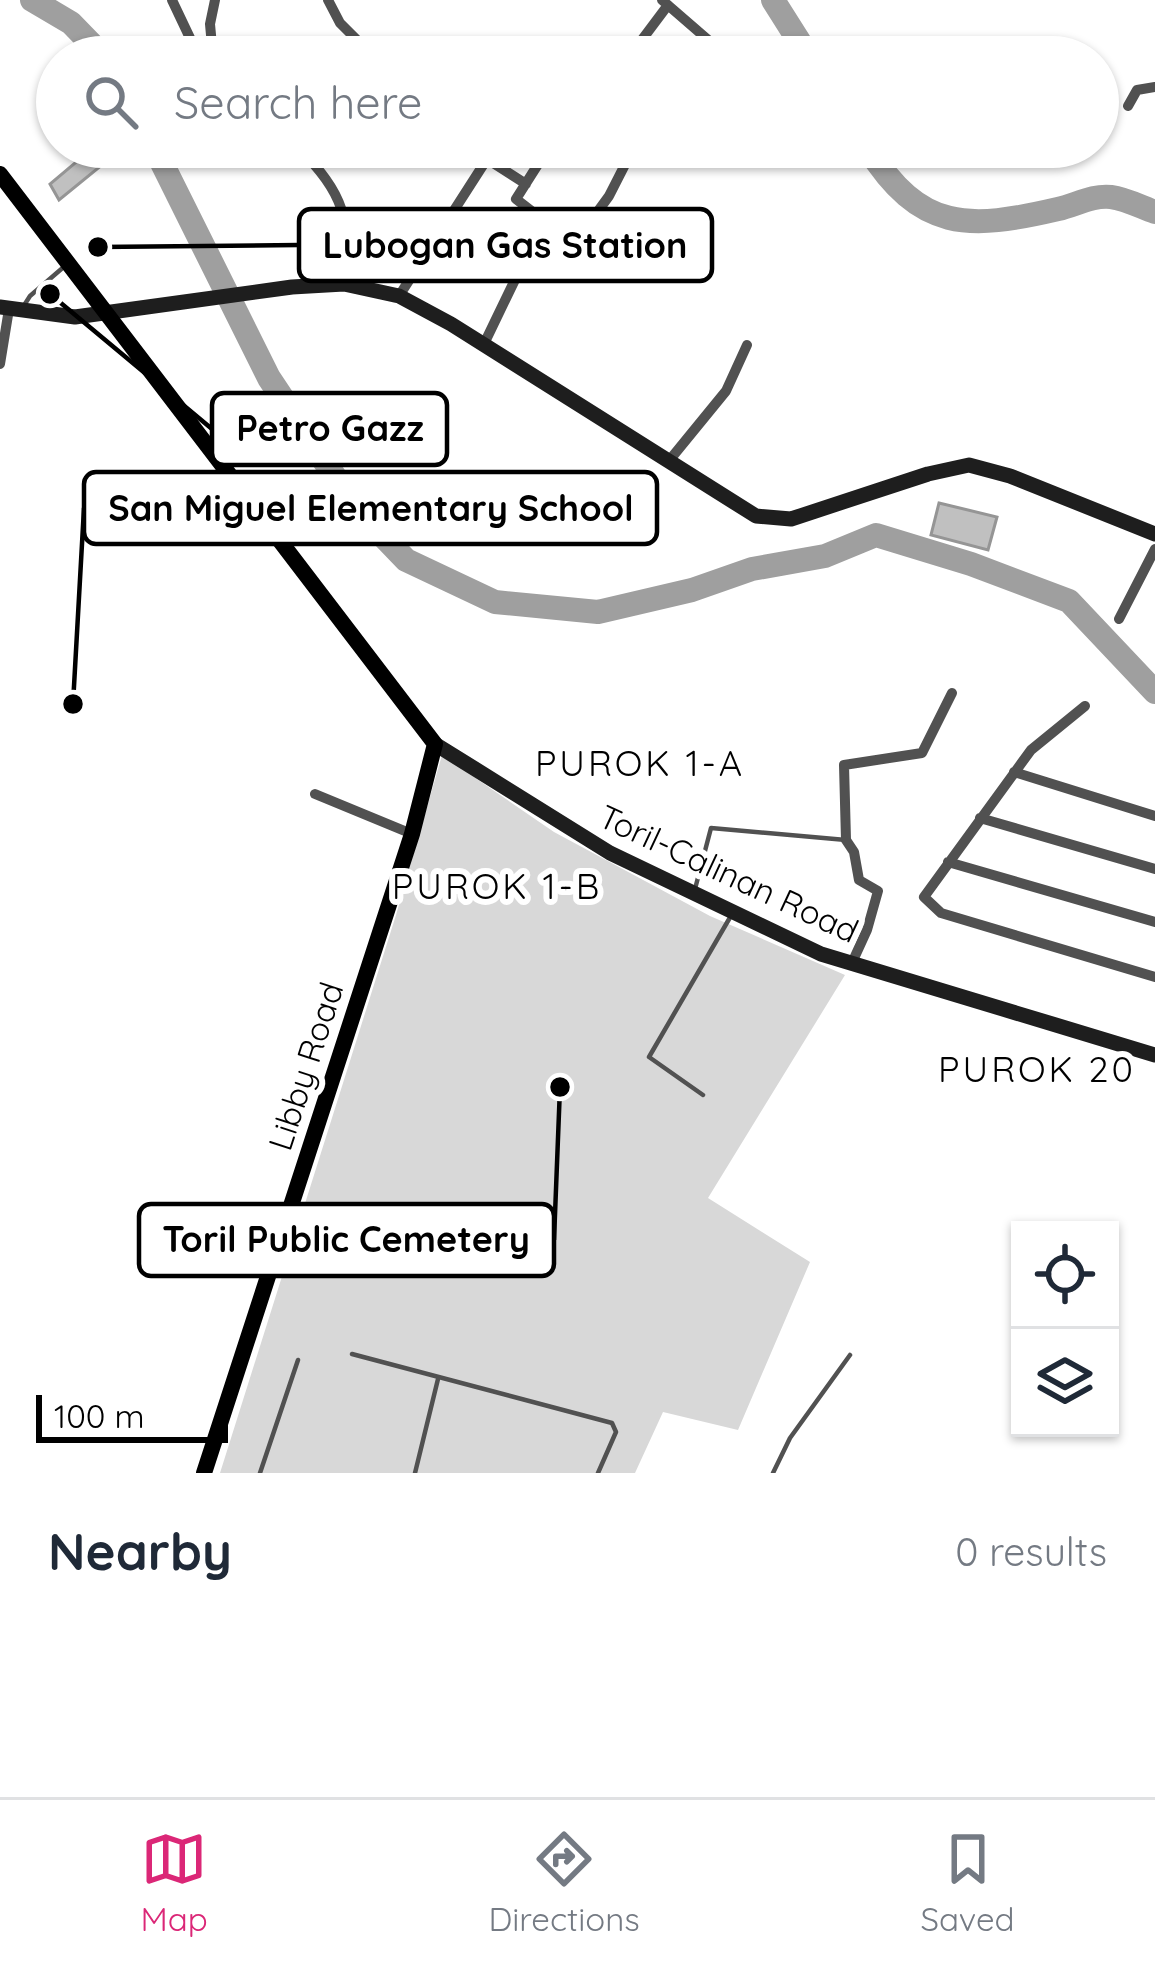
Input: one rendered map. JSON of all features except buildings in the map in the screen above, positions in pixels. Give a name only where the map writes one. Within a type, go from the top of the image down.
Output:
[{"type":"main road","points":[[1,170],[435,744]]},
{"type":"main road","name":"Libby Road","points":[[204,1473],[412,834],[435,744]]},
{"type":"street","points":[[172,0],[189,36]]},
{"type":"street","points":[[211,36],[215,0]]},
{"type":"street","points":[[328,0],[353,36]]},
{"type":"street","points":[[643,36],[665,3],[704,36]]},
{"type":"street","points":[[1128,106],[1137,90],[1155,87]]},
{"type":"street","points":[[316,168],[346,216],[349,247],[344,284]]},
{"type":"street","points":[[399,296],[482,168]]},
{"type":"street","points":[[500,168],[526,184]]},
{"type":"street","points":[[536,168],[516,199],[574,244],[623,168]]},
{"type":"street","points":[[484,344],[525,259],[547,226]]},
{"type":"street","points":[[0,364],[10,310],[75,317],[344,284],[399,296],[484,344],[740,508],[774,520],[791,519],[969,465],[1010,476],[1155,534]]},
{"type":"street","points":[[668,462],[726,392],[747,345]]},
{"type":"street","points":[[1119,620],[1155,549]]},
{"type":"street","points":[[850,965],[878,891],[859,880],[854,852],[846,841],[844,765],[922,753],[952,694]]},
{"type":"street","points":[[1085,706],[1031,750],[924,892],[926,901],[941,913],[1155,977]]},
{"type":"street","name":"Toril-Calinan Road","points":[[435,744],[576,834],[732,914],[850,965],[1155,1055]]},
{"type":"street","points":[[1014,772],[1155,816]]},
{"type":"street","points":[[314,794],[412,834]]},
{"type":"street","points":[[980,818],[1155,869]]},
{"type":"street","points":[[948,862],[1155,922]]},
{"type":"lane","points":[[10,310],[70,262]]},
{"type":"lane","points":[[134,539],[225,467]]},
{"type":"lane","points":[[693,895],[711,828],[846,841]]},
{"type":"lane","points":[[704,1096],[649,1057],[732,914]]},
{"type":"lane","points":[[352,1354],[613,1424],[616,1430],[598,1473]]},
{"type":"lane","points":[[773,1473],[790,1438],[850,1355]]},
{"type":"lane","points":[[260,1473],[298,1360]]},
{"type":"lane","points":[[415,1473],[438,1378]]},
{"type":"shaded area","points":[[442,755],[554,832],[710,916],[845,975],[708,1198],[810,1262],[738,1430],[663,1412],[635,1473],[220,1473],[396,915]]},
{"type":"waterway","points":[[32,0],[84,36]]},
{"type":"waterway","points":[[773,0],[796,36]]},
{"type":"waterway","points":[[164,168],[269,378],[355,507],[406,560],[495,602],[598,612],[692,590],[752,569],[825,556],[876,535],[1069,601],[1155,692]]},
{"type":"waterway","points":[[882,168],[907,196],[949,218],[998,220],[1104,197],[1155,212]]},
{"type":"place","name":"Lubogan Gas Station","points":[[98,247]]},
{"type":"place","name":"Petro Gazz","points":[[50,294]]},
{"type":"place","name":"San Miguel Elementary School","points":[[73,704]]},
{"type":"place","name":"Toril Public Cemetery","points":[[560,1087]]},
{"type":"district","name":"PUROK 1-A","points":[[640,762]]},
{"type":"district","name":"PUROK 1-B","points":[[497,885]]},
{"type":"district","name":"PUROK 20","points":[[1037,1068]]}]
